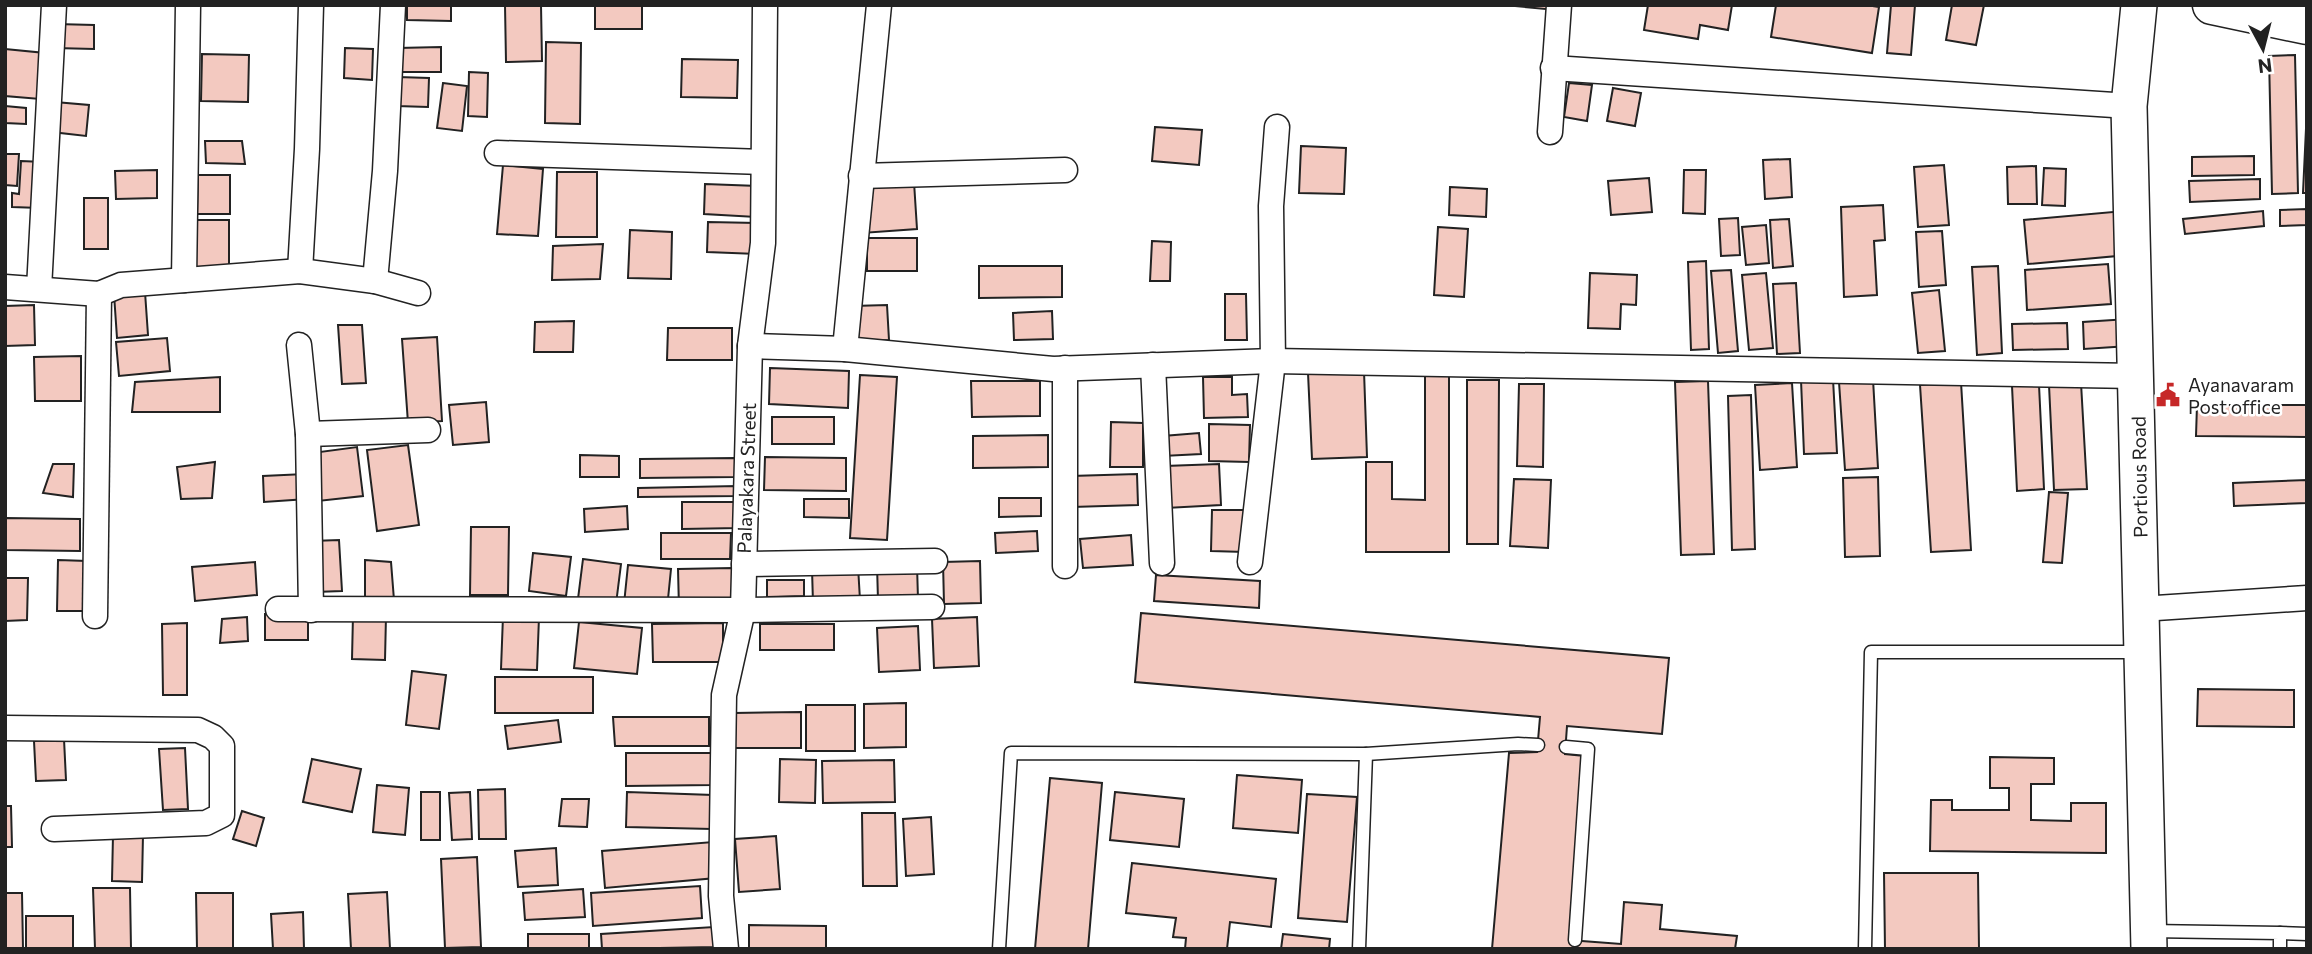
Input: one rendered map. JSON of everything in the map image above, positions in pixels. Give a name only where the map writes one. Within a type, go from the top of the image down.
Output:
[{"type":"main road","name":"Portious Road","points":[[2139,5],[2129,106],[2149,940]]},
{"type":"main road","points":[[2213,5],[2307,25]]},
{"type":"street","points":[[39,289],[54,5]]},
{"type":"street","points":[[184,280],[188,5]]},
{"type":"street","points":[[300,271],[311,5]]},
{"type":"street","points":[[375,281],[385,170],[393,5]]},
{"type":"street","name":"Palayakara Street","points":[[726,949],[721,897],[724,695],[743,610],[750,345],[763,243],[765,5]]},
{"type":"street","points":[[845,349],[879,5]]},
{"type":"street","points":[[1550,132],[1559,5]]},
{"type":"street","points":[[1553,68],[2129,106]]},
{"type":"street","points":[[1250,562],[1273,361],[1271,206],[1277,127]]},
{"type":"street","points":[[497,153],[763,162]]},
{"type":"street","points":[[861,176],[1065,170]]},
{"type":"street","points":[[5,287],[99,294],[121,285],[300,271],[375,281],[418,293]]},
{"type":"street","points":[[95,616],[99,294]]},
{"type":"street","points":[[299,345],[308,434],[311,610]]},
{"type":"street","points":[[750,345],[845,349],[1065,368],[1273,361],[2136,376]]},
{"type":"street","points":[[1153,365],[1162,563]]},
{"type":"street","points":[[1065,368],[1065,566]]},
{"type":"street","points":[[308,434],[429,430]]},
{"type":"street","points":[[744,564],[935,561]]},
{"type":"street","points":[[2141,609],[2307,598]]},
{"type":"street","points":[[278,609],[743,610],[932,607]]},
{"type":"street","points":[[5,728],[198,730],[214,737],[222,746],[222,815],[206,823],[54,829]]},
{"type":"lane","points":[[1865,949],[1871,652],[2143,652]]},
{"type":"lane","points":[[999,949],[1011,753],[1366,754],[1538,745]]},
{"type":"lane","points":[[1566,747],[1588,749],[1575,940]]},
{"type":"lane","points":[[1359,949],[1366,754]]},
{"type":"lane","points":[[2280,933],[2280,949]]},
{"type":"lane","points":[[2149,940],[2307,933]]},
{"type":"building","points":[[407,5],[451,5],[451,21],[407,20]]},
{"type":"building","points":[[505,5],[541,5],[542,61],[506,62]]},
{"type":"building","points":[[595,5],[642,5],[642,29],[595,29]]},
{"type":"building","points":[[1504,5],[1556,5],[1556,10]]},
{"type":"building","points":[[1648,5],[1732,5],[1728,30],[1700,25],[1698,39],[1644,30]]},
{"type":"building","points":[[1776,5],[1879,7],[1872,53],[1771,37]]},
{"type":"building","points":[[1891,5],[1915,5],[1911,55],[1887,53]]},
{"type":"building","points":[[1952,5],[1984,5],[1976,45],[1946,40]]},
{"type":"building","points":[[56,24],[94,25],[94,49],[55,48]]},
{"type":"building","points":[[546,42],[581,43],[580,124],[545,123]]},
{"type":"building","points":[[441,47],[441,72],[399,72],[398,48]]},
{"type":"building","points":[[345,48],[373,49],[372,80],[344,78]]},
{"type":"building","points":[[5,49],[45,53],[40,99],[5,96]]},
{"type":"building","points":[[202,54],[249,55],[248,102],[201,101]]},
{"type":"building","points":[[2295,55],[2298,193],[2272,194],[2269,56]]},
{"type":"building","points":[[682,59],[738,60],[737,98],[681,97]]},
{"type":"building","points":[[469,72],[488,73],[487,117],[468,116]]},
{"type":"building","points":[[398,77],[429,78],[428,107],[397,106]]},
{"type":"building","points":[[443,83],[467,86],[462,131],[437,128]]},
{"type":"building","points":[[1569,83],[1592,85],[1587,121],[1564,117]]},
{"type":"building","points":[[1613,88],[1641,93],[1635,126],[1607,121]]},
{"type":"building","points":[[55,102],[89,105],[86,136],[52,132]]},
{"type":"building","points":[[5,106],[26,108],[26,124],[5,123]]},
{"type":"building","points":[[2307,107],[2307,193],[2303,193]]},
{"type":"building","points":[[1155,127],[1202,130],[1199,165],[1152,161]]},
{"type":"building","points":[[205,141],[242,141],[245,164],[206,163]]},
{"type":"building","points":[[1301,146],[1346,148],[1344,194],[1299,193]]},
{"type":"building","points":[[5,154],[19,154],[17,186],[5,185]]},
{"type":"building","points":[[2254,156],[2254,175],[2192,176],[2192,157]]},
{"type":"building","points":[[1790,159],[1792,197],[1765,199],[1763,160]]},
{"type":"building","points":[[21,161],[43,162],[40,208],[12,207],[12,193],[19,194]]},
{"type":"building","points":[[503,165],[543,169],[538,236],[497,234]]},
{"type":"building","points":[[1944,165],[1949,225],[1918,227],[1914,167]]},
{"type":"building","points":[[2036,166],[2037,204],[2008,204],[2007,167]]},
{"type":"building","points":[[2044,168],[2066,169],[2065,206],[2042,205]]},
{"type":"building","points":[[157,170],[157,198],[116,199],[115,171]]},
{"type":"building","points":[[1684,170],[1706,170],[1705,214],[1683,213]]},
{"type":"building","points":[[557,172],[597,172],[597,237],[556,237]]},
{"type":"building","points":[[198,175],[230,175],[230,214],[197,214]]},
{"type":"building","points":[[1649,178],[1652,212],[1611,215],[1608,181]]},
{"type":"building","points":[[2260,179],[2260,199],[2190,202],[2189,181]]},
{"type":"building","points":[[914,182],[917,229],[862,233],[872,186]]},
{"type":"building","points":[[705,184],[758,186],[756,217],[704,214]]},
{"type":"building","points":[[1450,187],[1487,189],[1486,217],[1449,215]]},
{"type":"building","points":[[84,198],[108,198],[108,249],[84,249]]},
{"type":"building","points":[[1883,205],[1885,240],[1874,241],[1877,295],[1844,297],[1841,207]]},
{"type":"building","points":[[2307,209],[2307,225],[2280,226],[2280,210]]},
{"type":"building","points":[[2124,211],[2128,255],[2028,264],[2024,220]]},
{"type":"building","points":[[2263,211],[2264,226],[2185,234],[2183,219]]},
{"type":"building","points":[[1738,218],[1740,255],[1721,256],[1719,219]]},
{"type":"building","points":[[1789,219],[1793,266],[1773,268],[1770,220]]},
{"type":"building","points":[[196,220],[229,220],[229,270],[196,270]]},
{"type":"building","points":[[708,222],[757,223],[757,254],[707,252]]},
{"type":"building","points":[[1766,225],[1769,263],[1746,265],[1742,227]]},
{"type":"building","points":[[1438,227],[1468,229],[1464,297],[1434,295]]},
{"type":"building","points":[[630,230],[672,232],[671,279],[628,278]]},
{"type":"building","points":[[1942,231],[1946,285],[1919,287],[1916,232]]},
{"type":"building","points":[[867,238],[917,238],[917,271],[867,271]]},
{"type":"building","points":[[1152,241],[1171,242],[1170,281],[1150,281]]},
{"type":"building","points":[[603,244],[600,279],[552,280],[553,246]]},
{"type":"building","points":[[1706,261],[1709,349],[1691,350],[1688,262]]},
{"type":"building","points":[[2108,264],[2111,304],[2027,310],[2025,270]]},
{"type":"building","points":[[979,266],[1062,266],[1062,297],[979,298]]},
{"type":"building","points":[[1998,266],[2002,353],[1977,355],[1972,267]]},
{"type":"building","points":[[1731,270],[1738,351],[1718,353],[1711,271]]},
{"type":"building","points":[[1590,273],[1637,275],[1636,305],[1621,304],[1620,329],[1588,328]]},
{"type":"building","points":[[1766,273],[1773,348],[1749,350],[1742,275]]},
{"type":"building","points":[[1796,283],[1800,353],[1777,354],[1773,284]]},
{"type":"building","points":[[1939,290],[1945,351],[1918,353],[1912,293]]},
{"type":"building","points":[[145,292],[148,335],[117,338],[114,294]]},
{"type":"building","points":[[1225,294],[1246,294],[1247,340],[1225,340]]},
{"type":"building","points":[[34,305],[35,345],[5,346],[5,306]]},
{"type":"building","points":[[887,305],[889,340],[855,341],[853,306]]},
{"type":"building","points":[[1052,311],[1053,339],[1014,340],[1013,313]]},
{"type":"building","points":[[2128,319],[2129,346],[2084,349],[2083,322]]},
{"type":"building","points":[[574,321],[573,352],[534,352],[535,322]]},
{"type":"building","points":[[2067,323],[2068,349],[2013,350],[2012,324]]},
{"type":"building","points":[[338,325],[362,325],[366,383],[342,384]]},
{"type":"building","points":[[668,328],[732,328],[732,360],[667,360]]},
{"type":"building","points":[[437,337],[442,421],[408,423],[402,339]]},
{"type":"building","points":[[167,338],[170,371],[119,376],[116,342]]},
{"type":"building","points":[[81,356],[81,401],[35,401],[34,357]]},
{"type":"building","points":[[770,368],[849,371],[848,408],[769,404]]},
{"type":"building","points":[[1364,371],[1367,457],[1312,459],[1308,373]]},
{"type":"building","points":[[1425,373],[1449,373],[1449,552],[1366,552],[1366,462],[1392,462],[1392,499],[1425,500]]},
{"type":"building","points":[[860,375],[897,377],[887,540],[850,538]]},
{"type":"building","points":[[220,377],[220,412],[132,412],[135,382]]},
{"type":"building","points":[[1203,377],[1232,377],[1232,395],[1247,394],[1248,417],[1204,418]]},
{"type":"building","points":[[1833,379],[1837,453],[1804,454],[1801,380]]},
{"type":"building","points":[[1873,379],[1878,468],[1845,470],[1839,382]]},
{"type":"building","points":[[1467,380],[1499,380],[1498,544],[1467,544]]},
{"type":"building","points":[[971,381],[1040,381],[1040,416],[972,417]]},
{"type":"building","points":[[1708,381],[1714,554],[1681,555],[1675,382]]},
{"type":"building","points":[[1961,382],[1971,550],[1931,552],[1920,385]]},
{"type":"building","points":[[1792,383],[1797,467],[1760,470],[1755,385]]},
{"type":"building","points":[[2081,383],[2087,489],[2054,490],[2049,385]]},
{"type":"building","points":[[1519,384],[1544,384],[1543,467],[1517,466]]},
{"type":"building","points":[[2039,385],[2044,489],[2017,491],[2012,386]]},
{"type":"building","points":[[1751,395],[1755,549],[1732,550],[1728,396]]},
{"type":"building","points":[[486,402],[489,442],[453,445],[449,405]]},
{"type":"building","points":[[2197,405],[2307,405],[2307,437],[2196,436]]},
{"type":"building","points":[[772,417],[834,417],[834,444],[772,444]]},
{"type":"building","points":[[1111,422],[1143,423],[1143,467],[1110,467]]},
{"type":"building","points":[[1209,424],[1250,425],[1249,462],[1209,461]]},
{"type":"building","points":[[1199,433],[1201,454],[1163,456],[1163,436]]},
{"type":"building","points":[[1048,435],[1048,467],[973,468],[973,436]]},
{"type":"building","points":[[408,445],[419,525],[377,531],[367,450]]},
{"type":"building","points":[[357,447],[363,496],[318,501],[312,453]]},
{"type":"building","points":[[580,455],[619,456],[619,477],[580,477]]},
{"type":"building","points":[[765,457],[846,458],[846,491],[764,490]]},
{"type":"building","points":[[735,458],[735,477],[640,478],[640,459]]},
{"type":"building","points":[[215,462],[212,498],[181,499],[177,467]]},
{"type":"building","points":[[53,464],[74,464],[73,497],[43,493]]},
{"type":"building","points":[[1219,464],[1221,505],[1166,508],[1165,466]]},
{"type":"building","points":[[305,474],[307,499],[264,502],[263,476]]},
{"type":"building","points":[[1137,474],[1138,505],[1072,507],[1071,476]]},
{"type":"building","points":[[1878,477],[1880,556],[1845,557],[1843,478]]},
{"type":"building","points":[[1514,479],[1551,480],[1548,548],[1510,546]]},
{"type":"building","points":[[2307,480],[2307,503],[2234,506],[2233,483]]},
{"type":"building","points":[[737,486],[737,496],[638,497],[638,488]]},
{"type":"building","points":[[2049,492],[2068,493],[2062,563],[2043,562]]},
{"type":"building","points":[[999,498],[1041,498],[1041,516],[999,517]]},
{"type":"building","points":[[804,499],[849,499],[849,518],[804,517]]},
{"type":"building","points":[[682,502],[738,502],[739,528],[682,529]]},
{"type":"building","points":[[627,506],[628,529],[585,532],[584,509]]},
{"type":"building","points":[[1212,510],[1245,510],[1245,552],[1211,551]]},
{"type":"building","points":[[5,518],[80,519],[80,551],[5,550]]},
{"type":"building","points":[[471,527],[509,527],[508,595],[470,595]]},
{"type":"building","points":[[1037,531],[1038,551],[996,553],[995,533]]},
{"type":"building","points":[[661,533],[731,533],[730,559],[661,559]]},
{"type":"building","points":[[1131,535],[1133,565],[1083,568],[1080,539]]},
{"type":"building","points":[[339,540],[342,591],[315,592],[312,541]]},
{"type":"building","points":[[533,553],[571,557],[566,596],[529,591]]},
{"type":"building","points":[[583,559],[621,564],[616,604],[578,599]]},
{"type":"building","points":[[58,560],[87,561],[86,611],[57,611]]},
{"type":"building","points":[[365,560],[391,562],[394,600],[365,601]]},
{"type":"building","points":[[980,561],[981,603],[944,604],[943,562]]},
{"type":"building","points":[[255,562],[257,595],[195,601],[192,567]]},
{"type":"building","points":[[628,565],[671,569],[667,609],[624,604]]},
{"type":"building","points":[[877,565],[917,565],[918,599],[878,600]]},
{"type":"building","points":[[858,566],[860,600],[813,603],[812,569]]},
{"type":"building","points":[[732,568],[732,608],[679,609],[678,569]]},
{"type":"building","points":[[1156,575],[1260,581],[1259,608],[1154,601]]},
{"type":"building","points":[[5,578],[28,578],[27,620],[5,621]]},
{"type":"building","points":[[767,580],[804,580],[804,596],[767,597]]},
{"type":"building","points":[[1141,613],[1669,658],[1662,734],[1567,726],[1565,754],[1585,756],[1569,940],[1621,944],[1624,902],[1662,905],[1660,929],[1737,936],[1735,949],[1492,949],[1509,753],[1537,752],[1540,717],[1135,682]]},
{"type":"building","points":[[265,614],[308,614],[308,640],[265,640]]},
{"type":"building","points":[[353,615],[386,616],[385,660],[352,659]]},
{"type":"building","points":[[503,616],[539,617],[537,670],[501,669]]},
{"type":"building","points":[[247,617],[248,641],[220,643],[222,619]]},
{"type":"building","points":[[977,617],[979,666],[934,668],[932,619]]},
{"type":"building","points":[[579,622],[642,628],[637,674],[574,668]]},
{"type":"building","points":[[187,623],[187,695],[163,695],[162,624]]},
{"type":"building","points":[[723,623],[723,662],[653,662],[652,624]]},
{"type":"building","points":[[760,624],[834,624],[834,650],[760,650]]},
{"type":"building","points":[[918,626],[920,670],[879,672],[877,628]]},
{"type":"building","points":[[412,671],[446,675],[439,729],[406,725]]},
{"type":"building","points":[[495,677],[593,677],[593,713],[495,713]]},
{"type":"building","points":[[2198,689],[2294,690],[2294,727],[2197,726]]},
{"type":"building","points":[[906,703],[906,747],[864,748],[864,704]]},
{"type":"building","points":[[806,705],[855,705],[855,751],[806,751]]},
{"type":"building","points":[[801,712],[801,748],[734,748],[734,713]]},
{"type":"building","points":[[613,717],[709,717],[709,746],[615,746]]},
{"type":"building","points":[[558,720],[561,742],[508,749],[505,726]]},
{"type":"building","points":[[64,739],[66,780],[36,781],[34,741]]},
{"type":"building","points":[[185,748],[188,809],[163,810],[159,749]]},
{"type":"building","points":[[626,753],[713,753],[713,785],[626,786]]},
{"type":"building","points":[[1990,757],[2054,758],[2054,784],[2031,784],[2031,820],[2071,821],[2071,803],[2106,803],[2106,853],[1930,851],[1931,800],[1952,800],[1952,810],[2009,810],[2009,788],[1990,788]]},
{"type":"building","points":[[312,759],[361,769],[352,812],[303,802]]},
{"type":"building","points":[[780,759],[816,760],[815,803],[779,802]]},
{"type":"building","points":[[894,760],[895,802],[823,803],[822,761]]},
{"type":"building","points":[[1237,775],[1302,780],[1298,833],[1233,828]]},
{"type":"building","points":[[1050,778],[1102,783],[1088,949],[1035,949]]},
{"type":"building","points":[[377,785],[409,788],[405,835],[373,832]]},
{"type":"building","points":[[505,789],[506,839],[479,839],[478,790]]},
{"type":"building","points":[[421,792],[440,792],[440,840],[421,840]]},
{"type":"building","points":[[470,792],[472,839],[452,840],[449,793]]},
{"type":"building","points":[[627,792],[713,795],[712,829],[626,827]]},
{"type":"building","points":[[1115,792],[1184,799],[1179,847],[1110,840]]},
{"type":"building","points":[[1307,794],[1357,797],[1347,922],[1298,918]]},
{"type":"building","points":[[562,799],[589,799],[587,827],[559,826]]},
{"type":"building","points":[[5,806],[11,806],[12,847],[5,847]]},
{"type":"building","points":[[242,811],[264,818],[256,846],[233,839]]},
{"type":"building","points":[[862,813],[895,813],[897,886],[863,886]]},
{"type":"building","points":[[931,817],[934,874],[906,876],[903,819]]},
{"type":"building","points":[[113,835],[143,835],[142,882],[112,881]]},
{"type":"building","points":[[776,836],[780,889],[739,892],[735,839]]},
{"type":"building","points":[[713,842],[716,878],[605,888],[602,851]]},
{"type":"building","points":[[556,848],[558,885],[518,887],[515,851]]},
{"type":"building","points":[[477,857],[481,947],[445,948],[441,859]]},
{"type":"building","points":[[1132,863],[1276,879],[1271,927],[1230,922],[1227,949],[1185,949],[1186,938],[1173,937],[1176,918],[1126,913]]},
{"type":"building","points":[[1884,873],[1978,873],[1979,949],[1885,949]]},
{"type":"building","points":[[700,886],[702,918],[593,926],[591,893]]},
{"type":"building","points":[[93,888],[130,888],[131,949],[95,949]]},
{"type":"building","points":[[583,889],[585,917],[525,920],[523,893]]},
{"type":"building","points":[[387,892],[390,949],[351,949],[348,894]]},
{"type":"building","points":[[5,893],[22,893],[23,949],[5,949]]},
{"type":"building","points":[[196,893],[233,893],[233,949],[197,949]]},
{"type":"building","points":[[303,912],[304,949],[273,949],[271,914]]},
{"type":"building","points":[[26,916],[73,916],[73,949],[26,949]]},
{"type":"building","points":[[749,925],[826,926],[826,949],[749,949]]},
{"type":"building","points":[[714,927],[716,947],[602,949],[601,934]]},
{"type":"building","points":[[528,934],[589,934],[589,949],[528,949]]},
{"type":"building","points":[[1283,934],[1330,939],[1329,949],[1281,949]]},
{"type":"place","name":"Ayanavaram Post office","points":[[2168,395]]}]
